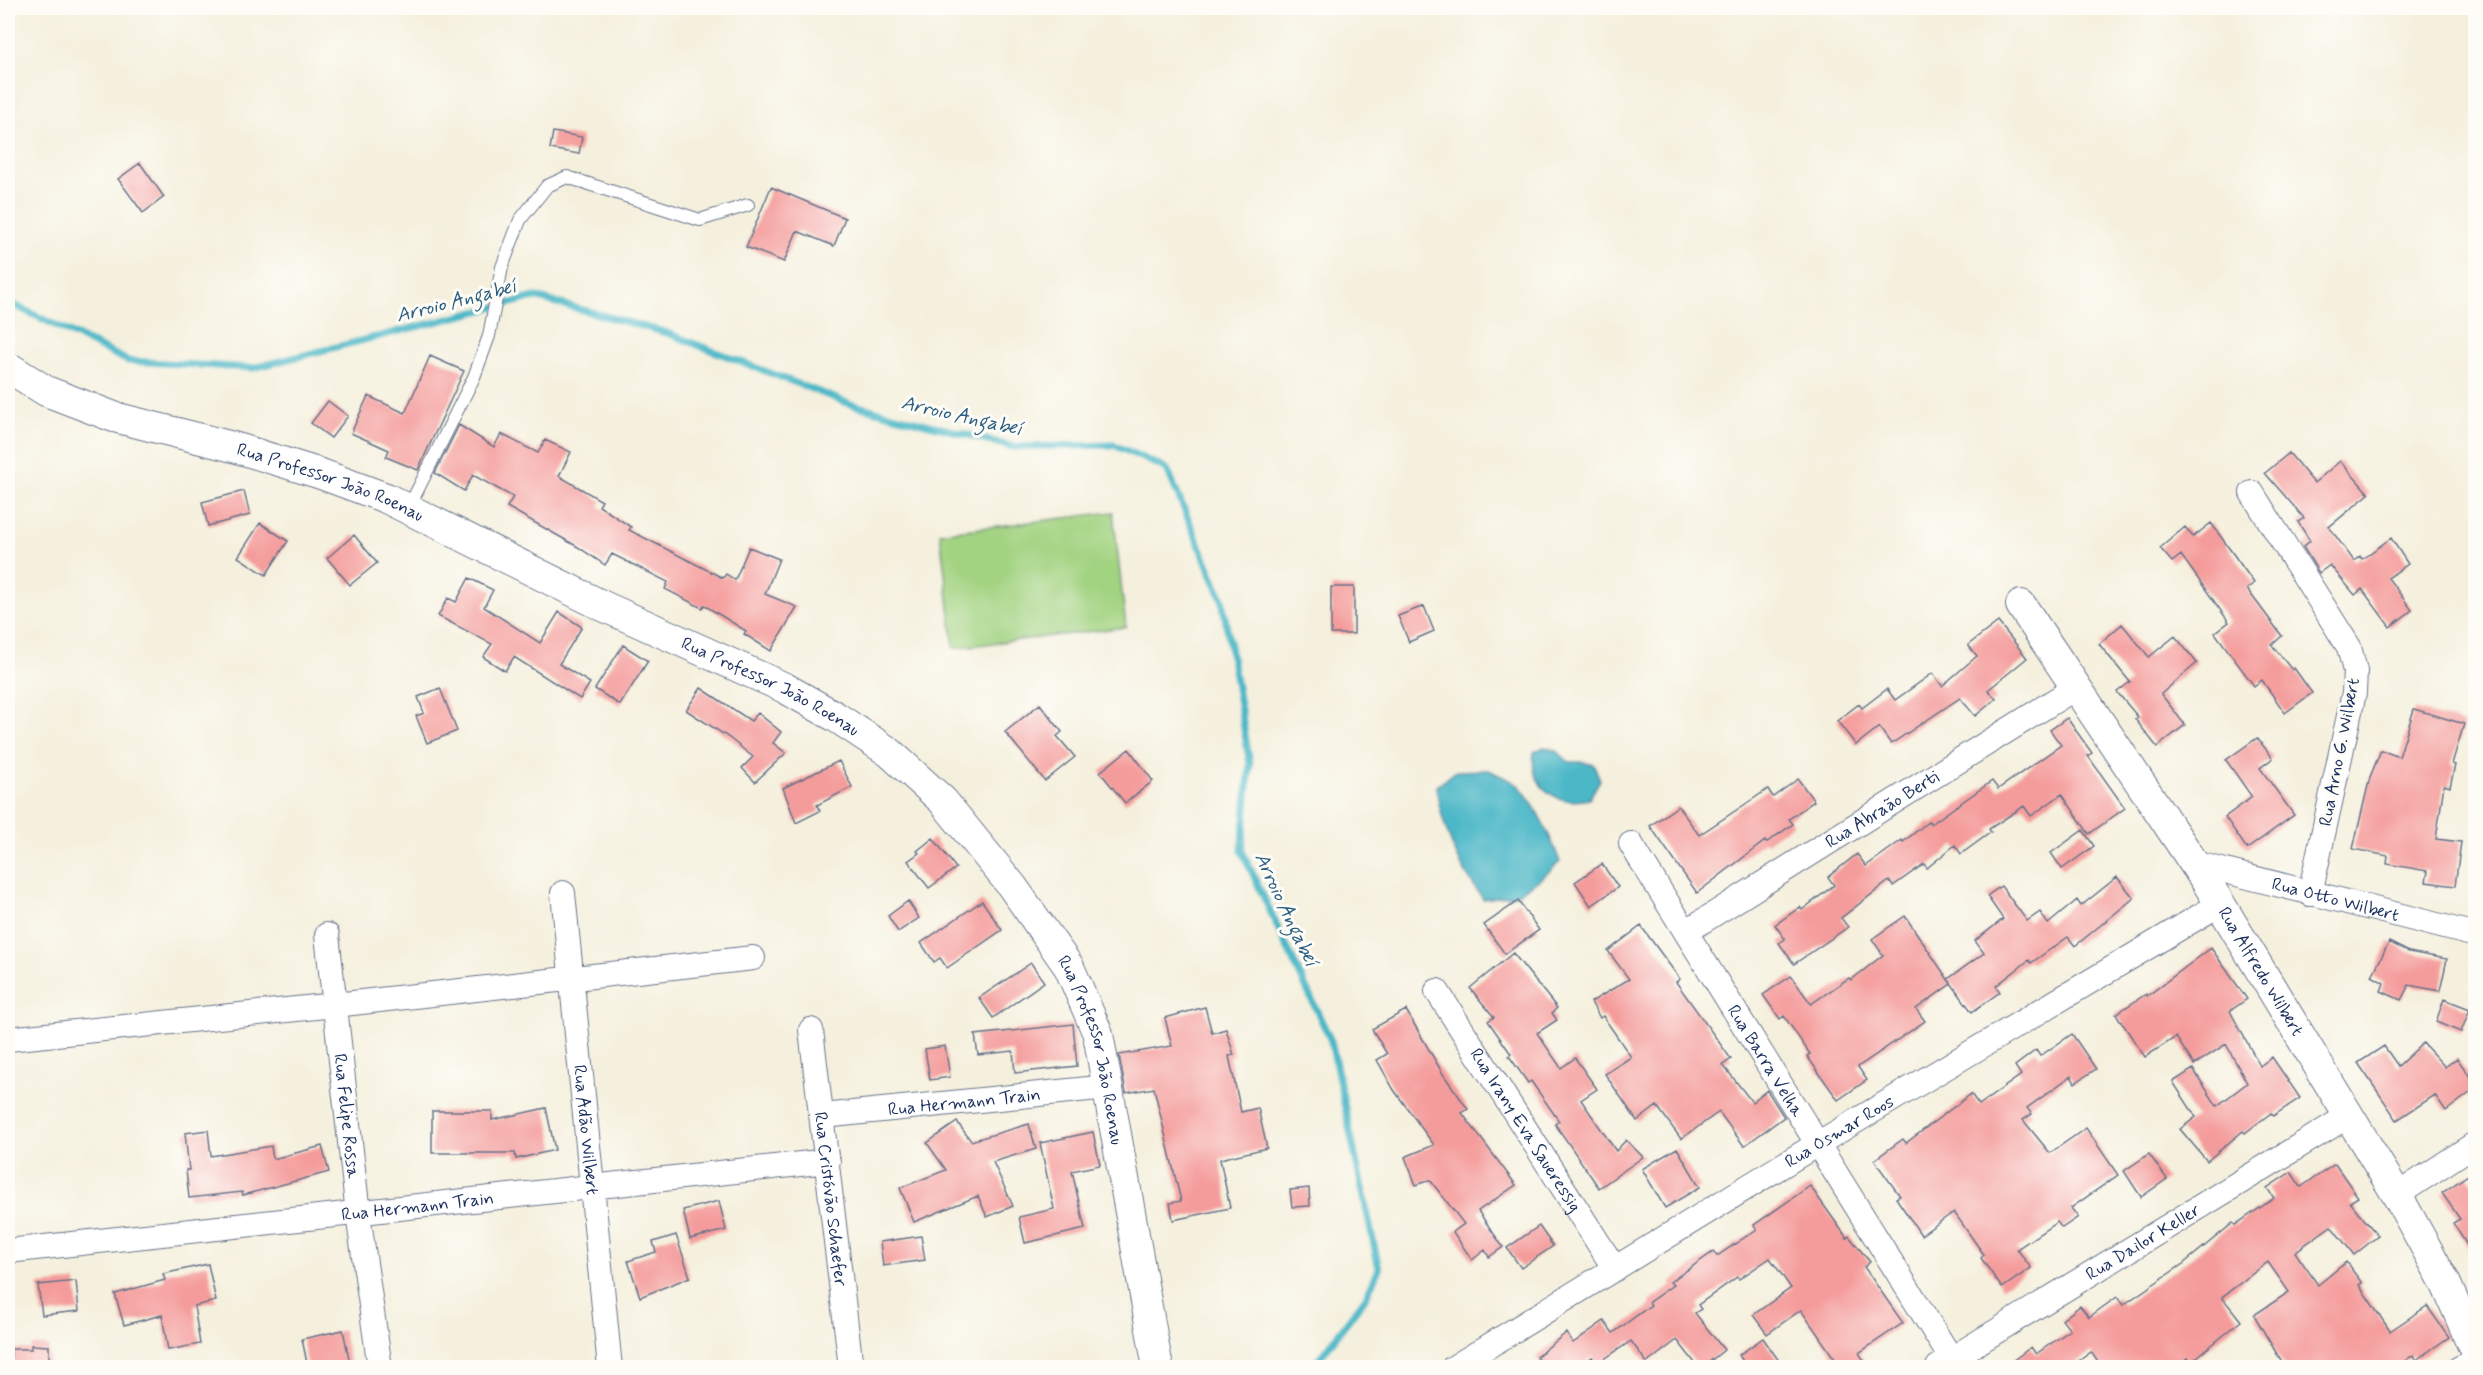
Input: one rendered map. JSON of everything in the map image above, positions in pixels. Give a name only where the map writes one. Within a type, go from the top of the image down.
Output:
[{"type":"street","name":"Rua Professor João Roenau","points":[[8,367],[46,391],[114,417],[237,448],[321,474],[386,498],[603,606],[785,688],[836,717],[889,752],[943,801],[1012,886],[1069,967],[1098,1034],[1158,1368]]},
{"type":"street","name":"Rua Arno G. Wilbert","points":[[2252,493],[2349,647],[2355,670],[2354,693],[2310,894]]},
{"type":"street","name":"Rua Alfredo Wilbert","points":[[2020,605],[2220,904],[2397,1195],[2445,1282],[2475,1353]]},
{"type":"street","name":"Rua Abraão Berti","points":[[1687,931],[2075,688]]},
{"type":"street","name":"Rua Barra Velha","points":[[1631,844],[1819,1143],[1949,1365]]},
{"type":"street","name":"Rua Otto Wilbert","points":[[2194,863],[2475,935]]},
{"type":"street","name":"Rua Adão Wilbert","points":[[563,893],[610,1368]]},
{"type":"street","name":"Rua Osmar Roos","points":[[1458,1365],[1819,1143],[2220,904]]},
{"type":"street","name":"Rua Felipe Rossa","points":[[327,935],[358,1214],[380,1368]]},
{"type":"street","points":[[8,1039],[753,958]]},
{"type":"street","name":"Rua Irany Eva Saueressig","points":[[1437,991],[1615,1269]]},
{"type":"street","name":"Rua Cristóvão Schaefer","points":[[812,1030],[851,1368]]},
{"type":"street","name":"Rua Hermann Train","points":[[822,1116],[1108,1087]]},
{"type":"street","name":"Rua Dailor Keller","points":[[1949,1365],[2348,1116]]},
{"type":"street","points":[[2397,1195],[2475,1143]]},
{"type":"street","name":"Rua Hermann Train","points":[[8,1251],[828,1161]]},
{"type":"street","points":[[2460,1368],[2475,1360]]},
{"type":"lane","points":[[408,509],[474,377],[489,336],[502,267],[520,220],[547,186],[567,177],[700,220],[748,205]]},
{"type":"green space","points":[[1113,512],[1126,627],[954,648],[940,533]]},
{"type":"water","points":[[1544,747],[1557,751],[1569,762],[1594,765],[1600,780],[1589,799],[1577,801],[1556,797],[1541,784],[1536,775],[1534,752]]},
{"type":"water","points":[[1489,770],[1515,783],[1524,791],[1542,821],[1560,862],[1539,880],[1515,895],[1483,899],[1452,846],[1442,817],[1436,787],[1456,771]]},
{"type":"building","points":[[553,132],[582,137],[579,154],[550,149]]},
{"type":"building","points":[[140,163],[164,197],[143,213],[118,179]]},
{"type":"building","points":[[771,187],[845,218],[834,246],[797,231],[784,262],[746,247]]},
{"type":"building","points":[[430,356],[464,371],[418,470],[386,457],[389,450],[351,433],[368,396],[405,413]]},
{"type":"building","points":[[328,401],[348,416],[331,438],[311,423]]},
{"type":"building","points":[[459,425],[494,447],[501,434],[538,453],[545,440],[571,452],[559,476],[602,501],[599,506],[631,527],[629,530],[723,578],[726,574],[735,580],[749,547],[779,559],[765,594],[797,607],[771,651],[744,634],[746,631],[704,605],[702,608],[665,589],[668,582],[612,554],[605,565],[507,507],[513,497],[473,475],[464,491],[435,473]]},
{"type":"building","points":[[2289,453],[2314,483],[2340,461],[2369,494],[2329,527],[2354,561],[2360,556],[2362,559],[2391,538],[2408,564],[2388,578],[2412,610],[2390,627],[2362,589],[2355,595],[2330,565],[2319,573],[2303,547],[2310,541],[2298,522],[2304,518],[2265,473]]},
{"type":"building","points":[[244,491],[250,515],[208,526],[202,502]]},
{"type":"building","points":[[260,523],[288,541],[266,575],[238,557]]},
{"type":"building","points":[[2211,523],[2254,583],[2247,589],[2282,636],[2272,645],[2292,670],[2294,668],[2312,693],[2285,713],[2262,680],[2254,686],[2215,633],[2229,622],[2181,555],[2172,562],[2160,548],[2185,527],[2193,537]]},
{"type":"building","points":[[354,535],[377,563],[350,585],[327,558]]},
{"type":"building","points":[[469,578],[493,590],[484,607],[540,643],[559,612],[582,627],[559,664],[590,683],[580,699],[514,657],[505,671],[483,657],[492,644],[438,616],[448,598],[456,602]]},
{"type":"building","points":[[1331,587],[1354,587],[1354,634],[1331,634]]},
{"type":"building","points":[[1424,606],[1434,631],[1409,642],[1398,616]]},
{"type":"building","points":[[1998,622],[2027,658],[1988,690],[1996,699],[1975,716],[1960,698],[1891,744],[1879,727],[1856,745],[1837,721],[1859,704],[1862,708],[1887,689],[1895,700],[1933,673],[1942,686],[1977,656],[1968,645]]},
{"type":"building","points":[[2122,624],[2149,657],[2175,636],[2197,663],[2161,694],[2185,725],[2157,747],[2135,719],[2138,717],[2117,692],[2130,682],[2099,644]]},
{"type":"building","points":[[623,645],[648,661],[620,705],[595,689]]},
{"type":"building","points":[[440,688],[457,731],[427,743],[416,716],[424,713],[418,697]]},
{"type":"building","points":[[701,688],[751,721],[758,713],[781,732],[773,743],[786,753],[755,782],[742,768],[753,757],[728,737],[686,710]]},
{"type":"building","points":[[1040,704],[1062,732],[1057,736],[1075,757],[1045,781],[1005,732]]},
{"type":"building","points":[[2414,709],[2464,724],[2452,764],[2455,765],[2450,787],[2444,785],[2436,839],[2461,842],[2455,886],[2426,882],[2428,871],[2387,864],[2388,856],[2353,849],[2370,777],[2381,750],[2399,757]]},
{"type":"building","points":[[2067,718],[2092,753],[2088,756],[2125,808],[2089,834],[2062,794],[2031,816],[2024,806],[1989,829],[1991,832],[1961,854],[1955,845],[1927,868],[1924,864],[1893,886],[1889,881],[1841,918],[1848,927],[1794,964],[1779,943],[1785,939],[1775,925],[1800,907],[1802,910],[1834,885],[1828,877],[1857,854],[1866,866],[1902,840],[1903,842],[1929,821],[1931,824],[1992,781],[1998,789],[2061,745],[2050,730]]},
{"type":"building","points":[[2257,738],[2273,758],[2260,768],[2294,815],[2247,849],[2225,817],[2252,797],[2226,760]]},
{"type":"building","points":[[1129,749],[1153,781],[1125,803],[1100,772]]},
{"type":"building","points":[[839,761],[852,787],[817,805],[820,811],[796,823],[783,788]]},
{"type":"building","points":[[1798,779],[1814,801],[1789,819],[1793,824],[1766,843],[1765,841],[1697,893],[1650,826],[1678,806],[1699,835],[1768,789],[1773,797]]},
{"type":"building","points":[[2083,830],[2094,846],[2062,869],[2051,853]]},
{"type":"building","points":[[933,838],[956,868],[929,888],[908,861]]},
{"type":"building","points":[[1602,864],[1618,887],[1591,906],[1575,882]]},
{"type":"building","points":[[2117,877],[2134,898],[2075,946],[2068,937],[2031,963],[2029,960],[1996,986],[2000,992],[1972,1012],[1948,979],[1984,953],[1975,941],[2003,919],[1987,896],[2001,886],[2027,921],[2040,912],[2048,924],[2077,900],[2081,906]]},
{"type":"building","points":[[908,901],[919,918],[898,932],[888,916]]},
{"type":"building","points":[[982,901],[1002,930],[947,968],[940,958],[934,962],[921,943]]},
{"type":"building","points":[[1518,901],[1539,930],[1505,954],[1484,925]]},
{"type":"building","points":[[1905,916],[1951,984],[1916,1009],[1925,1021],[1858,1067],[1867,1080],[1838,1100],[1807,1056],[1810,1054],[1784,1016],[1780,1019],[1763,995],[1791,976],[1811,1004],[1849,978],[1851,980],[1883,955],[1872,939]]},
{"type":"building","points":[[1641,926],[1680,979],[1676,982],[1731,1059],[1723,1065],[1752,1102],[1767,1090],[1784,1117],[1744,1146],[1719,1112],[1681,1139],[1657,1106],[1637,1121],[1605,1074],[1631,1057],[1603,1016],[1600,1018],[1591,1002],[1629,979],[1608,951]]},
{"type":"building","points":[[2389,942],[2409,952],[2447,959],[2440,991],[2409,985],[2401,1000],[2381,991],[2384,983],[2372,976]]},
{"type":"building","points":[[2211,948],[2247,999],[2230,1011],[2260,1066],[2272,1057],[2300,1098],[2273,1116],[2271,1113],[2245,1133],[2243,1131],[2207,1161],[2180,1129],[2196,1117],[2173,1082],[2193,1069],[2217,1106],[2247,1083],[2226,1044],[2194,1065],[2176,1037],[2145,1057],[2116,1014],[2146,994],[2147,996]]},
{"type":"building","points":[[1513,953],[1557,1008],[1552,1013],[1557,1020],[1537,1033],[1561,1068],[1575,1058],[1597,1089],[1581,1100],[1616,1151],[1626,1140],[1643,1157],[1599,1188],[1555,1124],[1559,1121],[1531,1081],[1528,1083],[1509,1056],[1511,1054],[1488,1021],[1494,1017],[1470,988]]},
{"type":"building","points":[[1031,963],[1044,982],[993,1018],[979,998]]},
{"type":"building","points":[[2444,999],[2470,1009],[2461,1032],[2436,1022]]},
{"type":"building","points":[[1205,1007],[1212,1033],[1226,1029],[1234,1055],[1229,1056],[1241,1112],[1258,1108],[1267,1148],[1220,1159],[1230,1208],[1173,1220],[1170,1203],[1181,1201],[1154,1088],[1126,1093],[1119,1055],[1172,1046],[1165,1018]]},
{"type":"building","points":[[1406,1010],[1443,1074],[1468,1109],[1462,1113],[1516,1185],[1478,1211],[1503,1247],[1489,1257],[1485,1250],[1472,1260],[1453,1232],[1464,1224],[1430,1180],[1416,1185],[1405,1157],[1434,1145],[1394,1090],[1377,1060],[1387,1054],[1372,1029]]},
{"type":"building","points":[[1073,1024],[1077,1066],[1015,1073],[1013,1051],[978,1055],[975,1035]]},
{"type":"building","points":[[2072,1034],[2096,1069],[2075,1083],[2071,1076],[2027,1108],[2032,1114],[2023,1120],[2050,1153],[2086,1128],[2118,1175],[2071,1208],[2078,1217],[2062,1228],[2057,1222],[2017,1249],[2031,1268],[2002,1288],[1981,1258],[1984,1255],[1954,1212],[1921,1235],[1896,1198],[1900,1196],[1874,1160],[1903,1139],[1906,1143],[1971,1094],[1979,1105],[2021,1075],[2015,1066],[2036,1050],[2040,1056]]},
{"type":"building","points":[[2423,1043],[2445,1067],[2457,1058],[2475,1084],[2475,1089],[2446,1111],[2435,1095],[2397,1120],[2358,1063],[2384,1046],[2398,1066]]},
{"type":"building","points":[[945,1046],[950,1077],[930,1080],[925,1049]]},
{"type":"building","points":[[546,1108],[555,1150],[516,1159],[515,1153],[432,1153],[432,1111],[492,1111],[492,1120]]},
{"type":"building","points":[[957,1122],[971,1141],[1029,1124],[1036,1149],[993,1162],[1013,1206],[987,1217],[978,1196],[914,1222],[900,1188],[946,1170],[927,1143]]},
{"type":"building","points":[[208,1130],[211,1156],[271,1146],[273,1159],[322,1146],[329,1172],[243,1195],[242,1192],[189,1198],[185,1133]]},
{"type":"building","points":[[1093,1132],[1100,1165],[1072,1171],[1085,1229],[1025,1243],[1019,1217],[1054,1209],[1040,1143]]},
{"type":"building","points":[[1677,1148],[1700,1187],[1665,1208],[1642,1169]]},
{"type":"building","points":[[2149,1154],[2167,1179],[2141,1197],[2124,1171]]},
{"type":"building","points":[[2335,1164],[2358,1197],[2350,1202],[2378,1236],[2354,1255],[2331,1226],[2295,1252],[2318,1285],[2346,1262],[2362,1283],[2359,1285],[2390,1331],[2427,1306],[2449,1337],[2416,1360],[2413,1355],[2395,1368],[2285,1368],[2254,1315],[2289,1292],[2268,1262],[2222,1297],[2241,1321],[2191,1362],[2188,1358],[2175,1368],[2102,1368],[2091,1352],[2069,1368],[2003,1368],[2031,1347],[2036,1354],[2070,1330],[2062,1320],[2080,1306],[2089,1317],[2117,1297],[2123,1305],[2183,1264],[2233,1223],[2235,1225],[2274,1198],[2267,1188],[2291,1172],[2301,1187]]},
{"type":"building","points":[[2468,1175],[2475,1186],[2475,1258],[2453,1223],[2460,1219],[2442,1193]]},
{"type":"building","points":[[1810,1186],[1847,1238],[1849,1236],[1870,1262],[1864,1267],[1903,1323],[1859,1353],[1869,1368],[1841,1368],[1801,1310],[1767,1334],[1753,1315],[1791,1288],[1770,1258],[1739,1279],[1737,1277],[1698,1305],[1701,1309],[1695,1313],[1724,1350],[1702,1368],[1699,1368],[1677,1340],[1647,1363],[1631,1341],[1597,1364],[1592,1357],[1578,1368],[1544,1368],[1536,1357],[1566,1333],[1573,1343],[1604,1321],[1613,1333],[1651,1305],[1649,1302],[1673,1285],[1670,1282],[1713,1252],[1717,1256],[1757,1229],[1754,1225]]},
{"type":"building","points":[[1309,1188],[1310,1206],[1292,1207],[1290,1190]]},
{"type":"building","points":[[719,1201],[726,1230],[690,1239],[683,1210]]},
{"type":"building","points":[[1539,1226],[1553,1246],[1521,1268],[1507,1248]]},
{"type":"building","points":[[676,1235],[690,1277],[640,1297],[628,1261],[656,1252],[653,1242]]},
{"type":"building","points":[[921,1236],[925,1260],[883,1266],[880,1242]]},
{"type":"building","points":[[208,1264],[216,1301],[194,1306],[200,1344],[168,1350],[162,1315],[124,1325],[115,1294],[165,1280],[163,1274]]},
{"type":"building","points":[[76,1281],[79,1311],[42,1315],[38,1285]]},
{"type":"building","points":[[343,1330],[351,1368],[308,1368],[302,1339]]},
{"type":"building","points":[[1763,1338],[1784,1368],[1747,1368],[1739,1355]]},
{"type":"building","points":[[31,1345],[49,1346],[49,1367],[11,1366],[11,1349],[31,1349]]},
{"type":"waterway","name":"Arroio Angabeí","points":[[8,302],[128,361],[253,368],[535,297],[667,333],[850,404],[1013,447],[1114,445],[1167,469],[1222,599],[1250,764],[1242,851],[1331,1041],[1379,1269],[1366,1297],[1312,1368]]}]
